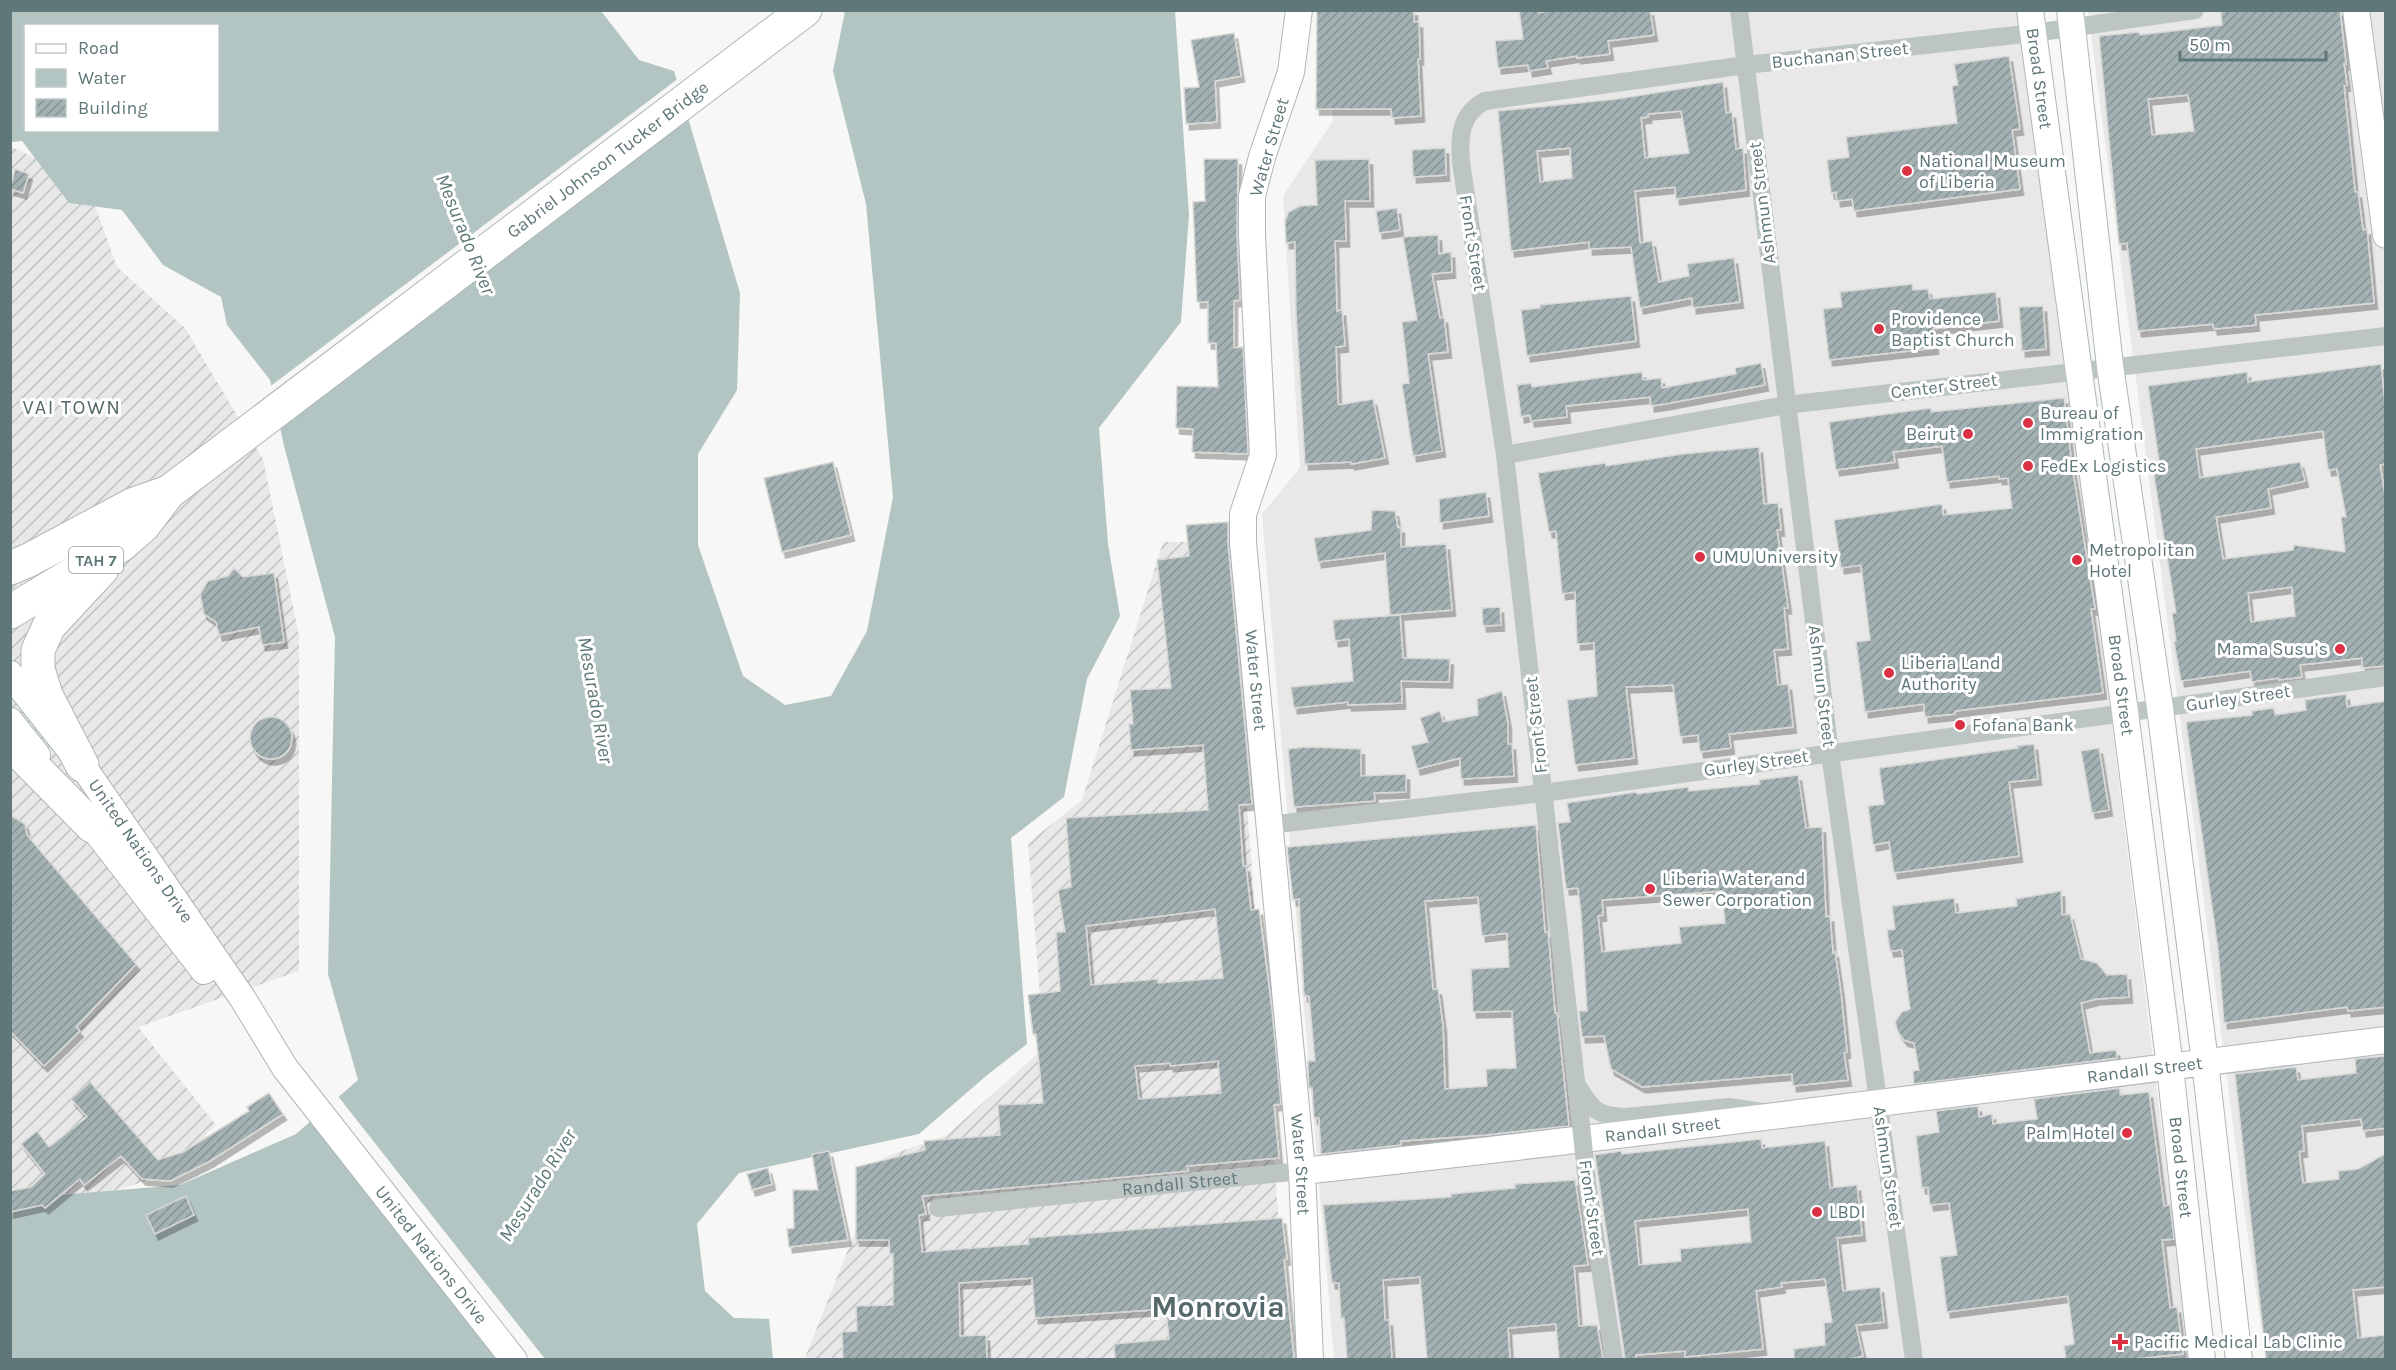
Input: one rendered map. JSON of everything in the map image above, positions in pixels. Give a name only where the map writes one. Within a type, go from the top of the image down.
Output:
[{"type":"highway","name":"Gabriel Johnson Tucker Bridge","points":[[169,492],[806,10]]},
{"type":"highway","name":"TAH 7","points":[[10,612],[121,544],[143,526],[169,492]]},
{"type":"highway","name":"TAH 7","points":[[10,568],[134,504],[169,492]]},
{"type":"highway","points":[[10,586],[65,557],[169,492]]},
{"type":"highway","points":[[82,765],[46,695],[38,669],[38,650],[49,626],[101,570],[121,544]]},
{"type":"highway","points":[[10,743],[92,826]]},
{"type":"street","name":"Water Street","points":[[1299,10],[1291,72],[1262,157],[1252,196],[1263,455],[1243,514],[1243,543],[1302,1171],[1310,1359]]},
{"type":"street","name":"Ashmun Street","points":[[1739,10],[1830,753],[1914,1359]]},
{"type":"street","name":"Buchanan Street","points":[[1485,101],[2032,22],[2195,10]]},
{"type":"street","points":[[2356,10],[2385,235]]},
{"type":"street","name":"Broad Street","points":[[2071,19],[2110,366],[2160,708],[2205,1062],[2239,1359]]},
{"type":"street","name":"Broad Street","points":[[2032,22],[2125,712],[2170,1066],[2202,1359]]},
{"type":"street","name":"Front Street","points":[[1485,101],[1465,119],[1460,142],[1505,455],[1587,1182],[1614,1359]]},
{"type":"street","name":"Center Street","points":[[1505,455],[1786,405],[2385,336]]},
{"type":"street","name":"United Nations Drive","points":[[10,674],[82,765],[243,999],[285,1068],[514,1359]]},
{"type":"street","name":"Gurley Street","points":[[1269,825],[1543,794],[2125,712],[2385,678]]},
{"type":"street","name":"United Nations Drive","points":[[10,721],[234,1010],[263,1034]]},
{"type":"street","name":"Randall Street","points":[[938,1208],[1597,1139],[1879,1102],[2385,1041]]},
{"type":"street","points":[[1576,1084],[1591,1108],[1611,1117],[1730,1107],[1775,1115]]},
{"type":"shaded area","points":[[1322,11],[2024,11],[2190,1359],[1334,1359],[1262,514],[1300,468],[1283,196],[1333,121]]},
{"type":"shaded area","points":[[2088,11],[2385,11],[2385,1359],[2266,1359],[2244,1209]]},
{"type":"shaded area","points":[[10,146],[87,183],[117,267],[185,328],[263,459],[299,636],[299,971],[138,1027],[216,1125],[164,1176],[105,1193],[11,1194]]},
{"type":"shaded area","points":[[1163,542],[1227,542],[1289,1359],[804,1360],[885,1157],[947,1135],[1044,1048],[1028,843],[1082,800]]},
{"type":"water","name":"Mesurado River","points":[[11,11],[601,11],[639,60],[674,71],[740,293],[737,390],[698,454],[698,545],[743,676],[785,705],[831,696],[867,631],[893,497],[866,204],[833,71],[845,11],[1175,11],[1189,215],[1181,322],[1099,428],[1108,544],[1120,616],[1087,679],[1064,797],[1011,838],[1027,1044],[919,1134],[739,1173],[697,1224],[705,1291],[734,1318],[769,1319],[773,1359],[11,1359],[10,1199],[180,1185],[296,1134],[358,1080],[328,974],[335,637],[284,446],[270,380],[227,325],[221,297],[163,265],[122,210],[69,203],[22,141],[11,142]]},
{"type":"pier","points":[[679,78],[691,117],[277,429],[268,388]]},
{"type":"pier","points":[[337,1095],[545,1359],[502,1359],[311,1117]]},
{"type":"building","points":[[1317,10],[1414,10],[1414,22],[1419,22],[1421,116],[1392,118],[1391,109],[1316,109]]},
{"type":"building","points":[[1519,10],[1538,10],[1539,13],[1554,10],[1650,10],[1654,35],[1608,41],[1610,54],[1546,61],[1548,68],[1529,71],[1528,65],[1498,68],[1495,41],[1523,39]]},
{"type":"building","points":[[2340,10],[2346,64],[2344,64],[2347,85],[2344,86],[2355,192],[2358,192],[2363,230],[2367,229],[2374,303],[2255,315],[2256,325],[2214,329],[2213,324],[2138,331],[2127,243],[2119,244],[2099,36],[2139,32],[2140,35],[2222,25],[2221,12]],"holes":[[[2188,95],[2194,131],[2152,135],[2148,99]]]},
{"type":"building","points":[[1234,33],[1241,76],[1215,81],[1217,122],[1186,124],[1184,88],[1199,87],[1191,40]]},
{"type":"building","points":[[2009,56],[2020,129],[2012,130],[2020,189],[1854,211],[1852,199],[1837,201],[1836,192],[1831,193],[1827,160],[1849,157],[1846,137],[1957,123],[1952,86],[1958,85],[1954,64]]},
{"type":"building","points":[[1723,82],[1726,113],[1732,112],[1736,149],[1743,148],[1746,190],[1676,199],[1675,187],[1635,191],[1640,243],[1652,241],[1659,282],[1689,276],[1687,264],[1734,258],[1740,302],[1693,308],[1692,298],[1640,308],[1631,247],[1589,249],[1589,242],[1511,251],[1498,111],[1617,99]],"holes":[[[1681,111],[1689,153],[1645,158],[1641,118],[1648,117],[1648,114]],[[1570,148],[1572,178],[1540,182],[1537,151]]]},
{"type":"building","points":[[1445,148],[1446,175],[1413,177],[1412,150]]},
{"type":"building","points":[[1204,159],[1238,159],[1237,236],[1240,300],[1234,301],[1234,348],[1243,347],[1248,454],[1192,452],[1193,429],[1176,428],[1177,386],[1218,387],[1216,343],[1208,343],[1208,302],[1197,302],[1193,202],[1205,201]]},
{"type":"building","points":[[1369,159],[1370,201],[1345,201],[1346,241],[1335,241],[1337,311],[1342,310],[1345,346],[1336,347],[1338,402],[1339,405],[1373,399],[1385,458],[1351,464],[1351,462],[1305,464],[1296,313],[1295,242],[1286,243],[1285,221],[1289,212],[1300,206],[1317,205],[1315,160]]},
{"type":"building","points":[[15,169],[29,174],[23,193],[10,189]]},
{"type":"building","points":[[1397,208],[1400,230],[1379,233],[1376,211]]},
{"type":"building","points":[[1438,235],[1439,254],[1451,252],[1452,272],[1432,274],[1440,318],[1444,317],[1448,352],[1428,354],[1442,451],[1413,456],[1402,384],[1409,383],[1402,322],[1417,320],[1403,237]]},
{"type":"building","name":"Providence Baptist Church","points":[[1912,284],[1913,290],[1928,289],[1930,299],[1996,292],[1999,321],[1933,329],[1935,348],[1829,360],[1823,309],[1842,307],[1840,292]]},
{"type":"building","points":[[1631,296],[1636,341],[1527,356],[1521,310],[1540,308],[1540,305]]},
{"type":"building","points":[[2043,306],[2046,349],[2022,351],[2019,307]]},
{"type":"building","points":[[1761,363],[1765,385],[1651,406],[1650,397],[1566,406],[1567,417],[1531,421],[1530,415],[1521,417],[1517,385],[1531,383],[1532,387],[1642,372],[1643,380],[1661,378],[1662,388],[1736,374],[1735,368]]},
{"type":"building","points":[[2381,364],[2385,404],[2385,464],[2380,465],[2385,495],[2385,666],[2362,668],[2362,658],[2300,665],[2302,677],[2279,680],[2278,678],[2252,682],[2250,671],[2181,681],[2174,642],[2176,641],[2172,613],[2176,613],[2152,463],[2159,461],[2148,386],[2247,372],[2248,382]],"holes":[[[2323,431],[2328,470],[2337,469],[2346,517],[2341,517],[2345,552],[2294,545],[2293,550],[2223,559],[2216,517],[2271,508],[2268,489],[2305,481],[2300,462],[2200,478],[2196,449]],[[2292,587],[2295,616],[2251,622],[2248,593]]]},
{"type":"building","points":[[2064,398],[2072,466],[2095,609],[2091,609],[2103,693],[1955,711],[1955,714],[1925,717],[1924,704],[1865,712],[1856,642],[1870,640],[1861,565],[1841,568],[1834,520],[1942,504],[1943,515],[2012,508],[2008,478],[1999,479],[1999,476],[1947,482],[1942,446],[1893,452],[1895,462],[1836,470],[1829,422],[1931,408],[1931,412]]},
{"type":"building","points":[[1759,447],[1764,504],[1778,503],[1781,530],[1777,530],[1788,608],[1784,608],[1788,649],[1774,650],[1778,685],[1788,684],[1793,727],[1729,734],[1731,748],[1700,752],[1698,735],[1680,737],[1673,685],[1626,687],[1634,758],[1575,765],[1567,700],[1597,696],[1594,643],[1577,644],[1575,592],[1562,594],[1556,531],[1549,532],[1538,473],[1605,463],[1606,466],[1682,454]]},
{"type":"building","points":[[833,462],[851,535],[782,552],[764,478]]},
{"type":"building","points":[[1486,492],[1489,516],[1440,523],[1439,499]]},
{"type":"building","points":[[1372,510],[1395,511],[1398,528],[1401,527],[1401,547],[1446,544],[1452,610],[1390,615],[1385,553],[1318,562],[1314,538],[1371,530]]},
{"type":"building","points":[[1228,522],[1228,544],[1252,804],[1239,805],[1243,866],[1246,866],[1251,910],[1259,909],[1272,1010],[1281,1104],[1274,1105],[1279,1158],[1187,1166],[1188,1171],[922,1196],[926,1214],[919,1215],[922,1252],[1029,1244],[1028,1238],[1282,1218],[1294,1359],[1115,1359],[1114,1344],[1169,1339],[1166,1309],[1035,1318],[1032,1278],[959,1283],[960,1336],[986,1335],[987,1359],[843,1359],[842,1332],[857,1331],[856,1306],[893,1305],[893,1254],[890,1255],[889,1240],[856,1240],[856,1167],[925,1150],[924,1141],[1000,1135],[998,1105],[1043,1103],[1036,1034],[1033,1034],[1028,995],[1060,991],[1056,932],[1065,932],[1058,890],[1071,887],[1066,818],[1208,810],[1203,745],[1131,750],[1129,724],[1133,724],[1130,690],[1171,688],[1157,560],[1189,556],[1186,525]],"holes":[[[1215,909],[1223,978],[1158,983],[1158,979],[1091,985],[1086,926]],[[1218,1061],[1221,1093],[1139,1099],[1135,1066],[1170,1063],[1170,1066]]]},
{"type":"building","points":[[234,568],[243,577],[274,573],[284,642],[262,645],[259,627],[219,635],[216,622],[204,614],[200,594],[208,581],[228,576]]},
{"type":"building","points":[[1500,607],[1501,625],[1483,626],[1482,608]]},
{"type":"building","points":[[1400,615],[1403,658],[1450,659],[1449,682],[1401,681],[1402,703],[1348,705],[1348,702],[1294,708],[1291,687],[1353,681],[1349,639],[1335,641],[1333,620]]},
{"type":"building","points":[[1502,691],[1508,724],[1508,744],[1512,744],[1514,776],[1461,779],[1460,758],[1417,769],[1411,746],[1428,742],[1420,718],[1440,711],[1443,722],[1478,715],[1477,699]]},
{"type":"building","points":[[2346,694],[2347,707],[2385,701],[2385,1007],[2348,1011],[2347,1007],[2224,1023],[2218,949],[2186,722],[2252,715],[2252,711],[2274,708],[2275,715],[2306,710],[2305,700]]},
{"type":"building","points":[[271,717],[279,718],[286,723],[291,730],[291,746],[286,753],[279,758],[271,759],[263,758],[256,753],[251,746],[250,738],[251,730],[256,723],[263,718]]},
{"type":"building","points":[[2034,744],[2038,779],[2009,782],[2019,856],[1894,873],[1889,842],[1873,845],[1868,806],[1884,804],[1879,768]]},
{"type":"building","points":[[1306,747],[1361,749],[1361,776],[1406,774],[1406,792],[1374,793],[1375,801],[1294,807],[1288,749]]},
{"type":"building","points":[[2099,748],[2109,810],[2092,813],[2081,751]]},
{"type":"building","points":[[1798,775],[1806,828],[1822,827],[1826,917],[1830,916],[1833,953],[1835,952],[1841,993],[1847,1052],[1844,1053],[1848,1080],[1793,1086],[1792,1074],[1642,1087],[1611,1069],[1604,1036],[1582,1037],[1579,1011],[1587,1011],[1581,913],[1578,888],[1566,889],[1558,823],[1570,822],[1567,803],[1636,792],[1637,794],[1688,787],[1689,791],[1760,784],[1759,780]],"holes":[[[1722,891],[1725,923],[1679,927],[1681,943],[1602,952],[1598,916],[1603,915],[1602,900]]]},
{"type":"building","points":[[10,815],[25,824],[27,835],[136,964],[76,1027],[80,1031],[44,1066],[10,1031]]},
{"type":"building","points":[[1536,825],[1545,932],[1548,932],[1569,1126],[1401,1141],[1401,1145],[1321,1154],[1319,1118],[1314,1118],[1312,1088],[1309,1088],[1308,1061],[1315,1061],[1309,996],[1304,996],[1299,899],[1293,900],[1287,847]],"holes":[[[1478,897],[1482,936],[1507,933],[1509,967],[1471,969],[1473,1012],[1512,1011],[1516,1068],[1486,1069],[1487,1086],[1445,1089],[1443,1026],[1438,989],[1433,989],[1425,901]]]},
{"type":"building","points":[[2061,891],[2062,915],[2070,914],[2081,959],[2097,963],[2107,975],[2127,974],[2129,997],[2096,999],[2081,1003],[2090,1053],[2116,1050],[2117,1058],[1914,1084],[1913,1071],[1919,1070],[1914,1043],[1904,1040],[1895,1022],[1902,1012],[1910,1009],[1902,950],[1890,951],[1887,930],[1895,929],[1892,906],[1954,898],[1956,913],[2017,906],[2016,899]]},
{"type":"building","points":[[2385,1056],[2385,1128],[2363,1131],[2361,1119],[2302,1126],[2304,1151],[2299,1152],[2303,1183],[2339,1179],[2338,1171],[2358,1169],[2385,1154],[2385,1287],[2353,1290],[2358,1338],[2385,1335],[2385,1359],[2266,1359],[2235,1074],[2296,1067],[2298,1080],[2356,1073],[2355,1059]]},
{"type":"building","points":[[90,1082],[158,1160],[183,1152],[249,1111],[247,1107],[269,1093],[283,1114],[210,1161],[170,1181],[142,1179],[121,1156],[84,1185],[80,1179],[45,1208],[42,1205],[10,1212],[10,1191],[31,1187],[45,1174],[21,1144],[37,1131],[49,1147],[87,1117],[71,1099]]},
{"type":"building","points":[[2120,1088],[2120,1095],[2149,1092],[2164,1206],[2170,1205],[2174,1239],[2162,1240],[2170,1308],[2177,1307],[2183,1354],[2134,1359],[2066,1359],[2064,1346],[2074,1344],[2068,1296],[1947,1312],[1940,1257],[1957,1255],[1949,1203],[1930,1205],[1928,1187],[1922,1188],[1916,1136],[1939,1132],[1936,1111],[1978,1106],[1979,1117],[1992,1114],[1993,1124],[2037,1119],[2034,1099]]},
{"type":"building","points":[[1761,1139],[1762,1148],[1825,1141],[1830,1188],[1857,1185],[1862,1235],[1837,1238],[1843,1291],[1880,1287],[1884,1322],[1856,1325],[1863,1356],[1850,1359],[1794,1359],[1794,1349],[1825,1345],[1824,1323],[1832,1322],[1825,1279],[1781,1283],[1782,1287],[1756,1291],[1763,1349],[1685,1357],[1685,1351],[1636,1355],[1636,1359],[1625,1359],[1595,1155],[1621,1151],[1622,1154]],"holes":[[[1748,1209],[1751,1242],[1680,1249],[1681,1261],[1639,1265],[1635,1221]]]},
{"type":"building","points":[[829,1151],[848,1240],[789,1247],[787,1229],[794,1228],[793,1190],[818,1190],[812,1154]]},
{"type":"building","points":[[768,1168],[772,1184],[752,1190],[747,1174]]},
{"type":"building","points":[[1575,1180],[1588,1265],[1574,1266],[1579,1326],[1597,1325],[1603,1359],[1559,1359],[1556,1324],[1508,1328],[1510,1359],[1427,1359],[1420,1277],[1383,1280],[1385,1320],[1389,1320],[1392,1359],[1347,1359],[1339,1283],[1332,1283],[1323,1205],[1451,1197],[1451,1194],[1515,1188],[1515,1184]]},
{"type":"building","points":[[186,1196],[194,1215],[155,1234],[146,1215]]},
{"type":"place","name":"National Museum of Liberia","points":[[1907,171]]},
{"type":"place","name":"Providence Baptist Church","points":[[1879,329]]},
{"type":"place","name":"Bureau of Immigration","points":[[2028,423]]},
{"type":"place","name":"Beirut","points":[[1968,434]]},
{"type":"place","name":"FedEx Logistics","points":[[2028,466]]},
{"type":"place","name":"UMU University","points":[[1700,557]]},
{"type":"place","name":"Metropolitan Hotel","points":[[2077,560]]},
{"type":"place","name":"Mama Susu’s","points":[[2340,649]]},
{"type":"place","name":"Liberia Land Authority","points":[[1889,673]]},
{"type":"place","name":"Fofana Bank","points":[[1960,725]]},
{"type":"place","name":"Liberia Water and Sewer Corporation","points":[[1650,889]]},
{"type":"place","name":"Palm Hotel","points":[[2127,1133]]},
{"type":"place","name":"LBDI","points":[[1817,1212]]},
{"type":"place","name":"Pacific Medical Lab Clinic","points":[[2120,1342]]},
{"type":"district","name":"VAI TOWN","points":[[72,407]]},
{"type":"district","name":"Monrovia","points":[[1218,1307]]}]
